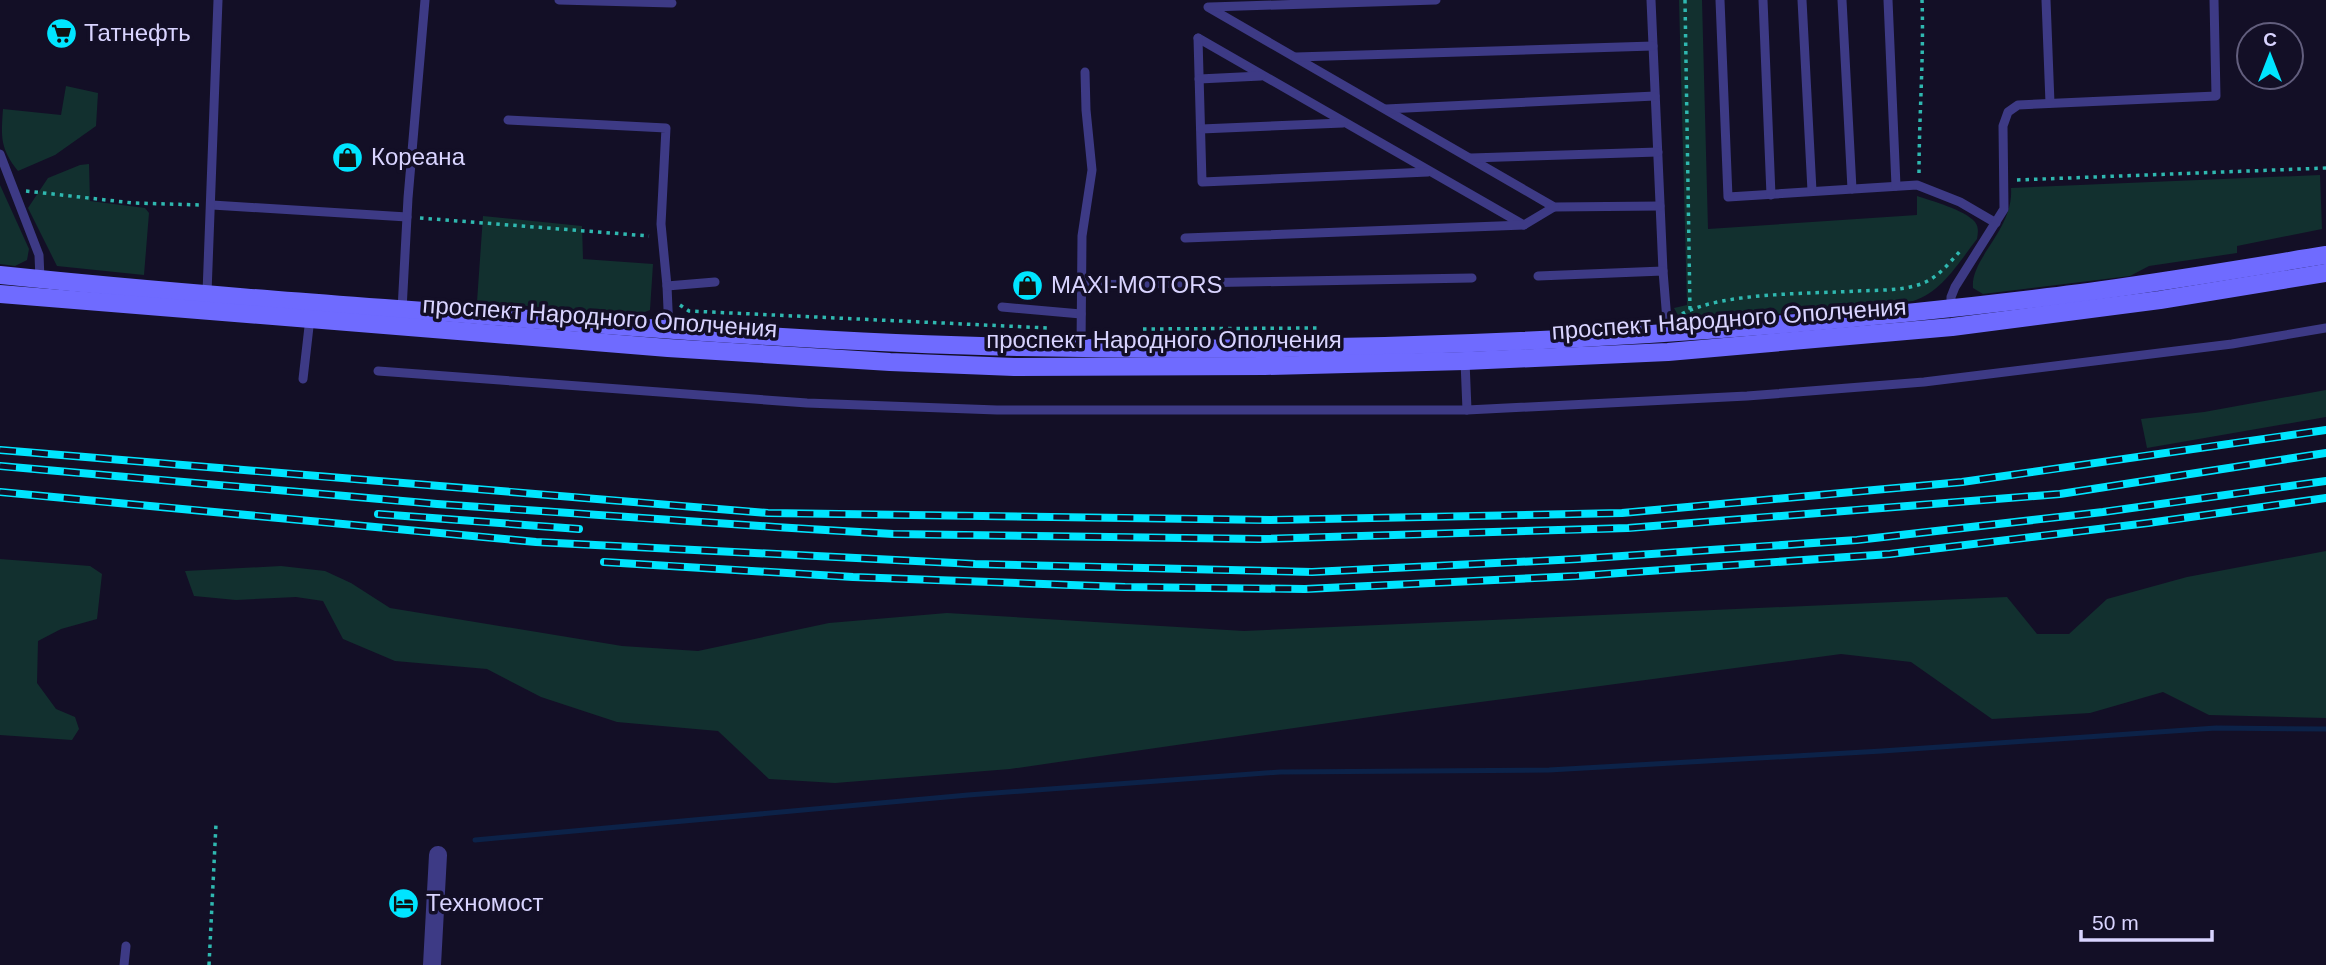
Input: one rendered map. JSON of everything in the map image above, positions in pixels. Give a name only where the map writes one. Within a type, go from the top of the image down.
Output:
[{"type":"main road","name":"проспект Народного Ополчения","points":[[0,293],[310,318],[668,339],[891,343],[1081,339],[1264,347],[1668,333],[1951,308],[2053,296],[2326,255]]},
{"type":"main road","name":"проспект Народного Ополчения","points":[[0,275],[402,310],[890,362],[1013,367],[1265,366],[1668,352],[1952,327],[2160,300],[2326,273]]},
{"type":"street","points":[[432,965],[439,855]]},
{"type":"lane","points":[[207,293],[218,0]]},
{"type":"lane","points":[[402,310],[425,0]]},
{"type":"lane","points":[[559,0],[673,4]]},
{"type":"lane","points":[[1436,0],[1208,7],[1554,207]]},
{"type":"lane","points":[[1651,0],[1668,333]]},
{"type":"lane","points":[[1720,0],[1728,197],[1919,185],[1959,202],[1992,221]]},
{"type":"lane","points":[[1763,0],[1772,195]]},
{"type":"lane","points":[[1802,0],[1812,191]]},
{"type":"lane","points":[[1842,0],[1852,189]]},
{"type":"lane","points":[[1888,0],[1896,186]]},
{"type":"lane","points":[[2046,0],[2050,103]]},
{"type":"lane","points":[[1951,308],[1955,287],[1992,221],[2004,209],[2003,126],[2008,112],[2018,105],[2216,96],[2214,0]]},
{"type":"lane","points":[[1429,172],[1202,182],[1198,38],[1524,225]]},
{"type":"lane","points":[[1294,57],[1653,46]]},
{"type":"lane","points":[[1081,339],[1082,236],[1092,170],[1085,72]]},
{"type":"lane","points":[[1199,79],[1262,76]]},
{"type":"lane","points":[[1385,109],[1655,96]]},
{"type":"lane","points":[[508,120],[666,128],[661,224],[667,286],[668,339]]},
{"type":"lane","points":[[1200,129],[1345,123]]},
{"type":"lane","points":[[1469,158],[1658,152]]},
{"type":"lane","points":[[0,154],[39,255],[40,279]]},
{"type":"lane","points":[[212,205],[407,218]]},
{"type":"lane","points":[[1185,238],[1524,225],[1554,207],[1660,206]]},
{"type":"lane","points":[[1538,275],[1663,271]]},
{"type":"lane","points":[[1082,285],[1472,278]]},
{"type":"lane","points":[[667,286],[715,282]]},
{"type":"lane","points":[[1002,307],[1081,314]]},
{"type":"lane","points":[[303,379],[310,318]]},
{"type":"lane","points":[[378,371],[807,403],[998,410],[1467,410],[1747,396],[1924,382],[2232,344],[2326,328]]},
{"type":"lane","points":[[1465,361],[1467,410]]},
{"type":"lane","points":[[124,965],[126,946]]},
{"type":"path","points":[[1685,0],[1690,310],[1717,302],[1792,294],[1895,290],[1923,284],[1943,270],[1992,221]]},
{"type":"path","points":[[1919,185],[1923,82],[1922,0]]},
{"type":"path","points":[[2004,180],[2326,168]]},
{"type":"path","points":[[14,189],[133,203],[212,205]]},
{"type":"path","points":[[407,218],[663,237]]},
{"type":"path","points":[[689,311],[1081,339]]},
{"type":"path","points":[[1136,329],[1330,328]]},
{"type":"path","points":[[209,965],[216,824]]},
{"type":"green space","points":[[1679,0],[1702,0],[1708,229],[1917,215],[1917,196],[1964,214],[1977,226],[1977,239],[1933,291],[1913,301],[1686,323],[1680,319],[1674,308],[1687,305]]},
{"type":"green space","points":[[66,86],[98,93],[96,126],[55,155],[18,171],[3,142],[3,109],[61,115]]},
{"type":"green space","points":[[89,164],[90,201],[145,208],[149,213],[144,275],[57,266],[28,208],[48,178]]},
{"type":"green space","points":[[2320,175],[2322,229],[2237,246],[2237,253],[2149,266],[2130,276],[1983,294],[1973,288],[1978,266],[2006,217],[2011,188]]},
{"type":"green space","points":[[0,185],[29,249],[27,260],[15,266],[0,264]]},
{"type":"green space","points":[[483,216],[582,226],[583,259],[653,264],[650,310],[637,315],[477,302]]},
{"type":"green space","points":[[2326,390],[2326,417],[2147,448],[2141,419],[2204,412]]},
{"type":"green space","points":[[2326,551],[2326,718],[2209,715],[2163,692],[2090,713],[1992,719],[1911,662],[1841,654],[1405,712],[1010,769],[835,783],[769,779],[718,731],[617,722],[541,697],[487,669],[395,661],[343,639],[323,601],[296,597],[236,600],[194,596],[185,571],[281,566],[325,571],[351,583],[390,608],[622,646],[698,651],[829,623],[947,613],[1244,631],[2007,597],[2037,634],[2069,634],[2107,599],[2187,577]]},
{"type":"green space","points":[[0,559],[90,566],[102,574],[97,619],[61,629],[38,641],[37,683],[56,709],[75,717],[79,729],[72,740],[0,735]]},
{"type":"waterway","points":[[475,840],[968,795],[1280,772],[1549,770],[2216,728],[2326,729]]},
{"type":"railway","points":[[0,450],[768,513],[1270,520],[1622,513],[1962,482],[2326,430]]},
{"type":"railway","points":[[0,466],[437,504],[893,534],[1260,539],[1628,528],[2060,494],[2326,453]]},
{"type":"railway","points":[[0,492],[536,542],[975,564],[1312,572],[1578,559],[1857,540],[2103,512],[2326,481]]},
{"type":"railway","points":[[604,562],[853,577],[1125,587],[1305,589],[1577,576],[1890,554],[2148,523],[2326,498]]},
{"type":"railway","points":[[378,514],[579,529]]},
{"type":"place","name":"Татнефть","points":[[61,33]]},
{"type":"place","name":"Кореана","points":[[348,157]]},
{"type":"place","name":"MAXI-MOTORS","points":[[1028,285]]},
{"type":"place","name":"Техномост","points":[[403,903]]}]
